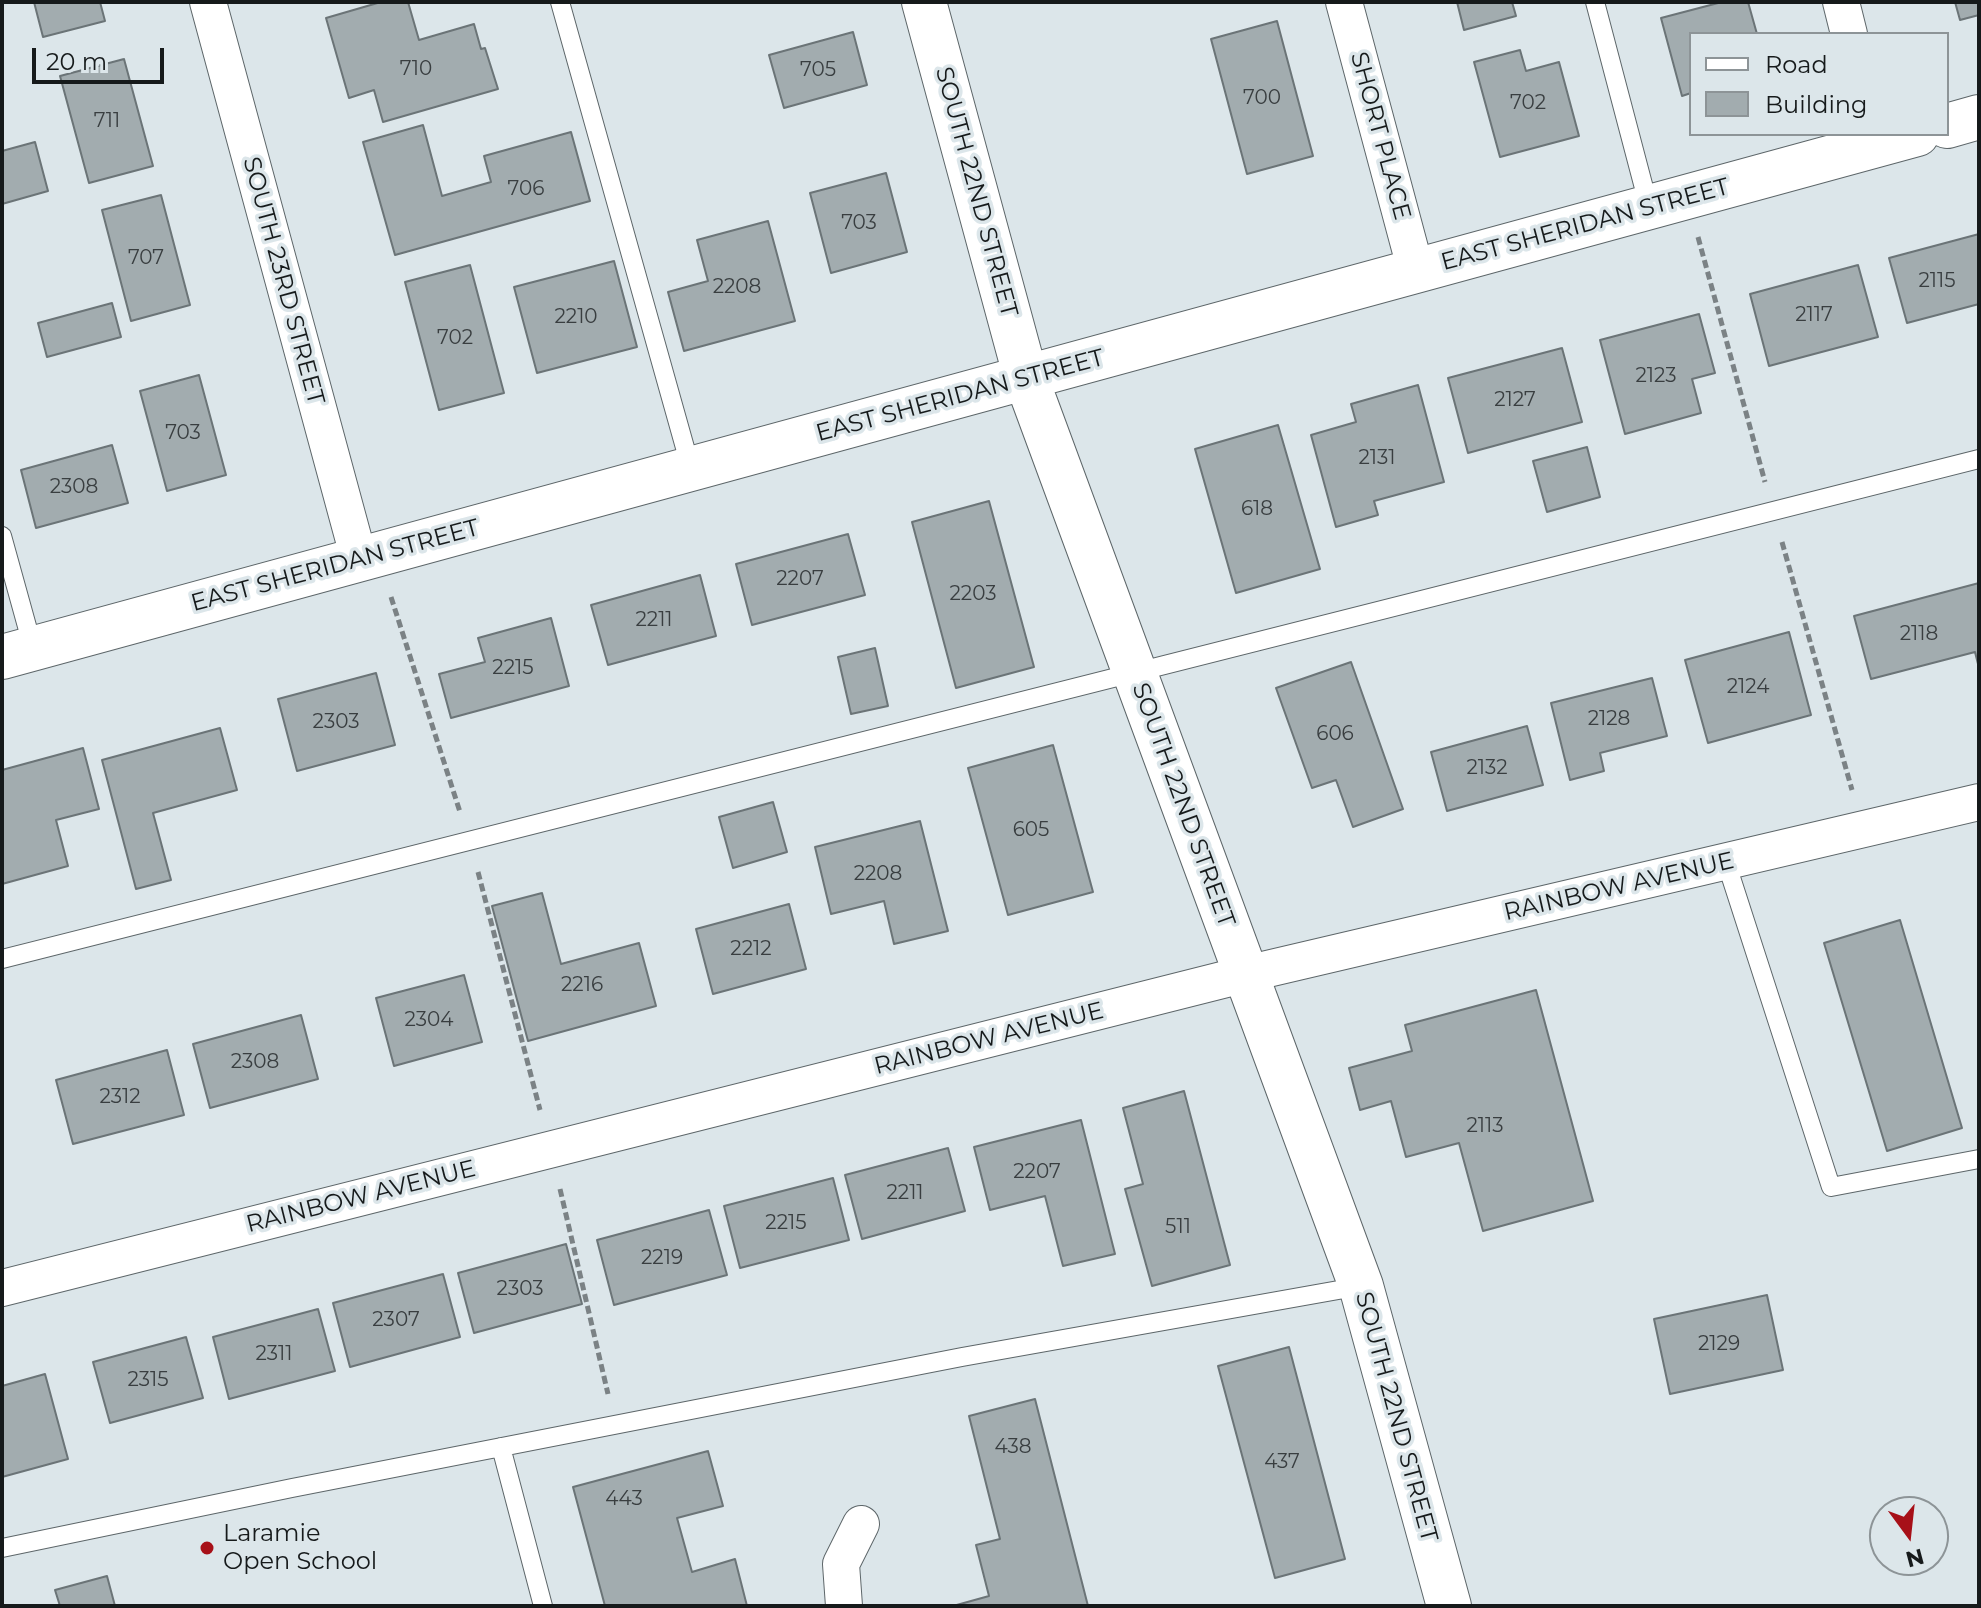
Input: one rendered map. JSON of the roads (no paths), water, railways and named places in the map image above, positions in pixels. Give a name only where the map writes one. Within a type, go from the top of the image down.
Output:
[{"type":"street","name":"SOUTH 23RD STREET","points":[[208,2],[368,557]]},
{"type":"street","name":"SOUTH 22ND STREET","points":[[924,2],[1026,378],[1361,1286],[1449,1606]]},
{"type":"street","name":"SHORT PLACE","points":[[1344,2],[1416,271]]},
{"type":"street","points":[[1841,2],[1848,32]]},
{"type":"street","points":[[1949,125],[1979,117]]},
{"type":"street","name":"EAST SHERIDAN STREET","points":[[17,652],[1026,378],[1891,138]]},
{"type":"street","name":"RAINBOW AVENUE","points":[[2,1288],[1246,974],[1979,802]]},
{"type":"street","points":[[844,1606],[841,1564],[861,1524]]},
{"type":"lane","points":[[560,2],[691,469]]},
{"type":"lane","points":[[1595,2],[1649,207]]},
{"type":"lane","points":[[2,959],[1979,459]]},
{"type":"lane","points":[[2,536],[17,652]]},
{"type":"lane","points":[[1726,862],[1831,1187],[1979,1159]]},
{"type":"lane","points":[[2,1548],[962,1357],[1361,1286]]},
{"type":"lane","points":[[501,1447],[543,1606]]},
{"type":"place","name":"Laramie Open School","points":[[207,1548]]}]
